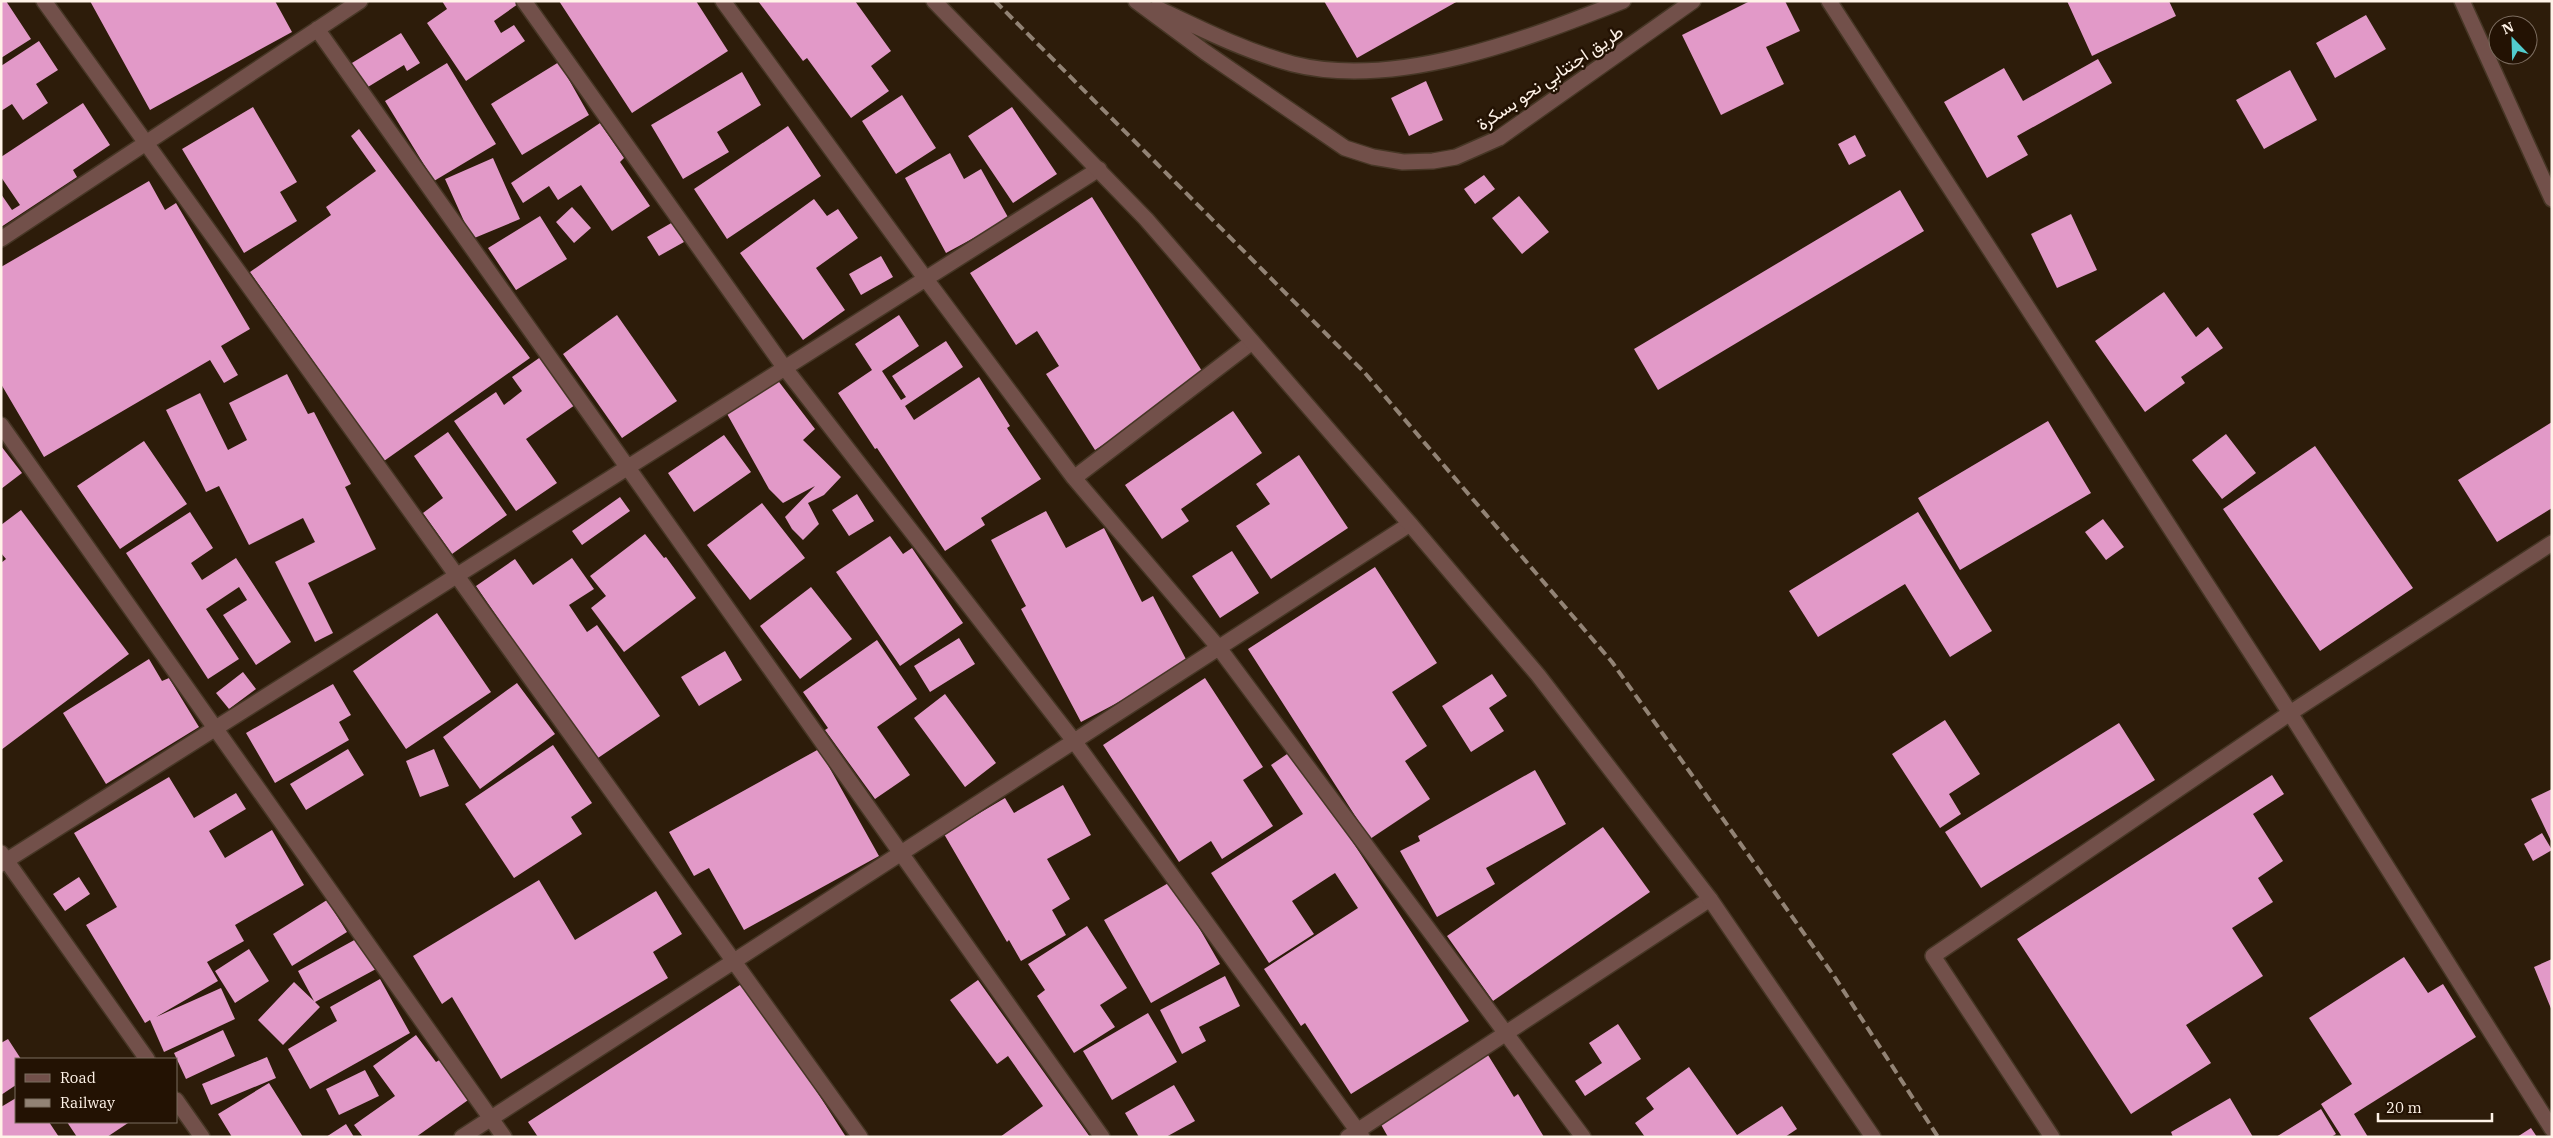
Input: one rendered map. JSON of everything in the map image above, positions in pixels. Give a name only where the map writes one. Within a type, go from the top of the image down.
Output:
[{"type":"street","points":[[1,239],[360,1]]},
{"type":"street","points":[[524,1],[784,367],[1074,741],[1356,1135],[1506,1033],[1710,899]]},
{"type":"street","points":[[723,1],[1074,478],[1219,648],[1583,1137]]},
{"type":"street","points":[[934,1],[1146,219],[1538,675],[1710,899],[1872,1137]]},
{"type":"street","name":"طريق اجتنابي نحو بسكرة","points":[[1136,1],[1204,52],[1345,148],[1373,157],[1403,162],[1433,161],[1456,157],[1499,138],[1693,1]]},
{"type":"street","name":"طريق اجتنابي نحو بسكرة","points":[[1143,1],[1220,39],[1294,64],[1358,72],[1425,64],[1495,47],[1569,23],[1623,1]]},
{"type":"street","points":[[1829,1],[2290,713],[2552,1129]]},
{"type":"street","points":[[2462,1],[2552,199]]},
{"type":"street","points":[[52,4],[146,143],[860,1137]]},
{"type":"street","points":[[317,29],[1102,1137]]},
{"type":"street","points":[[147,1058],[3,859],[1098,169]]},
{"type":"street","points":[[1074,478],[1252,342]]},
{"type":"street","points":[[1,425],[504,1137]]},
{"type":"street","points":[[462,1137],[1410,524]]},
{"type":"street","points":[[2052,1137],[1933,956],[2290,713],[2552,543]]},
{"type":"street","points":[[178,1103],[202,1137]]},
{"type":"building","points":[[1,1],[6,1],[31,39],[1,58]]},
{"type":"building","points":[[90,1],[275,1],[292,32],[150,110]]},
{"type":"building","points":[[442,1],[516,1],[518,4],[494,21],[501,33],[514,25],[525,41],[466,81],[427,23],[447,9]]},
{"type":"building","points":[[559,1],[696,1],[728,51],[632,113]]},
{"type":"building","points":[[758,1],[855,1],[891,51],[871,66],[889,91],[851,118],[807,58],[803,61]]},
{"type":"building","points":[[1324,1],[1458,1],[1357,58]]},
{"type":"building","points":[[1750,1],[1785,1],[1800,31],[1766,47],[1784,84],[1721,115],[1682,35]]},
{"type":"building","points":[[2067,1],[2169,1],[2176,16],[2092,56]]},
{"type":"building","points":[[2366,15],[2386,49],[2335,78],[2316,43]]},
{"type":"building","points":[[401,33],[420,63],[407,71],[404,65],[363,90],[347,66]]},
{"type":"building","points":[[39,41],[58,70],[36,84],[48,103],[23,120],[12,104],[1,111],[1,66]]},
{"type":"building","points":[[2098,59],[2112,83],[2017,136],[2028,155],[1987,178],[1944,102],[2004,68],[2023,101]]},
{"type":"building","points":[[559,62],[589,115],[522,155],[491,104]]},
{"type":"building","points":[[447,63],[496,144],[434,181],[385,101]]},
{"type":"building","points":[[2290,70],[2317,120],[2264,149],[2236,100]]},
{"type":"building","points":[[742,72],[761,105],[717,132],[729,152],[683,179],[651,125]]},
{"type":"building","points":[[1426,81],[1443,120],[1409,136],[1391,98]]},
{"type":"building","points":[[902,95],[936,148],[896,174],[862,121]]},
{"type":"building","points":[[83,103],[110,145],[73,170],[77,177],[1,227],[1,194],[12,210],[20,205],[1,177],[1,157]]},
{"type":"building","points":[[253,107],[297,182],[280,192],[297,221],[244,253],[182,149]]},
{"type":"building","points":[[1012,107],[1057,174],[1013,203],[968,136]]},
{"type":"building","points":[[600,123],[624,158],[620,162],[650,206],[612,231],[581,185],[558,200],[549,186],[523,203],[511,183]]},
{"type":"building","points":[[788,126],[821,176],[727,239],[694,189]]},
{"type":"building","points":[[359,129],[530,358],[384,461],[250,272],[331,215],[326,207],[376,171],[351,136]]},
{"type":"building","points":[[1855,135],[1866,156],[1849,165],[1838,144]]},
{"type":"building","points":[[950,153],[964,179],[981,169],[1009,219],[946,253],[905,178]]},
{"type":"building","points":[[493,158],[520,219],[472,239],[445,179]]},
{"type":"building","points":[[1484,175],[1495,189],[1475,204],[1464,189]]},
{"type":"building","points":[[149,181],[165,210],[176,203],[250,329],[221,346],[238,375],[224,383],[210,360],[44,457],[1,384],[1,267]]},
{"type":"building","points":[[1900,190],[1924,231],[1658,390],[1634,349]]},
{"type":"building","points":[[1519,196],[1549,232],[1522,254],[1492,218]]},
{"type":"building","points":[[1092,197],[1207,379],[1095,450],[1046,374],[1059,366],[1037,331],[1016,345],[970,273]]},
{"type":"building","points":[[814,199],[827,216],[838,209],[858,238],[816,268],[845,310],[803,340],[740,253]]},
{"type":"building","points":[[572,207],[591,228],[574,243],[556,222]]},
{"type":"building","points":[[2071,214],[2097,270],[2057,288],[2031,234]]},
{"type":"building","points":[[540,216],[567,259],[516,290],[488,248]]},
{"type":"building","points":[[673,222],[684,242],[659,256],[647,237]]},
{"type":"building","points":[[881,256],[893,277],[861,295],[849,274]]},
{"type":"building","points":[[2164,292],[2196,337],[2208,327],[2223,348],[2181,377],[2185,383],[2145,412],[2095,341]]},
{"type":"building","points":[[617,315],[677,401],[622,438],[563,354]]},
{"type":"building","points":[[899,315],[919,346],[882,371],[901,400],[906,397],[892,376],[946,341],[963,367],[905,406],[914,420],[979,377],[1010,426],[1007,428],[1041,479],[981,518],[985,525],[945,551],[838,393],[872,370],[855,344]]},
{"type":"building","points":[[542,356],[575,405],[526,439],[557,483],[516,511],[454,421],[496,392],[504,405],[522,391],[512,377]]},
{"type":"building","points":[[287,374],[308,414],[314,412],[351,484],[345,487],[376,549],[308,583],[333,633],[315,642],[275,562],[315,542],[303,518],[249,545],[219,486],[206,492],[166,410],[200,393],[228,450],[247,440],[229,403]]},
{"type":"building","points":[[776,378],[815,429],[803,440],[841,477],[824,495],[808,503],[819,524],[803,540],[792,529],[785,517],[815,486],[783,503],[769,489],[726,412]]},
{"type":"building","points":[[1233,411],[1262,453],[1181,509],[1189,521],[1162,539],[1125,485]]},
{"type":"building","points":[[2048,421],[2091,493],[1960,570],[1918,498]]},
{"type":"building","points":[[2552,422],[2552,508],[2497,542],[2458,480]]},
{"type":"building","points":[[448,432],[507,515],[452,554],[423,513],[443,498],[414,456]]},
{"type":"building","points":[[2226,434],[2256,473],[2222,499],[2192,460]]},
{"type":"building","points":[[724,435],[751,472],[694,512],[668,473]]},
{"type":"building","points":[[144,441],[187,504],[120,549],[77,486]]},
{"type":"building","points":[[1,446],[22,473],[1,489]]},
{"type":"building","points":[[2315,446],[2413,588],[2320,651],[2223,509]]},
{"type":"building","points":[[1299,455],[1348,528],[1271,579],[1236,526],[1270,504],[1256,484]]},
{"type":"building","points":[[857,494],[874,521],[849,536],[832,510]]},
{"type":"building","points":[[620,497],[630,511],[582,545],[572,531]]},
{"type":"building","points":[[762,503],[805,558],[750,600],[707,545]]},
{"type":"building","points":[[21,510],[129,654],[1,750],[1,563],[6,559],[1,553],[1,525]]},
{"type":"building","points":[[1046,511],[1066,548],[1104,528],[1142,602],[1153,596],[1189,665],[1081,722],[1021,609],[1026,606],[991,540]]},
{"type":"building","points":[[190,512],[213,548],[191,563],[202,580],[236,558],[291,642],[256,665],[223,615],[247,600],[239,587],[206,609],[239,659],[208,679],[126,553]]},
{"type":"building","points":[[1918,512],[1992,631],[1950,657],[1905,584],[1818,637],[1789,591]]},
{"type":"building","points":[[2103,519],[2124,547],[2106,560],[2085,532]]},
{"type":"building","points":[[645,534],[664,558],[666,557],[696,598],[624,652],[591,608],[606,596],[590,576]]},
{"type":"building","points":[[890,536],[903,554],[912,548],[963,623],[900,666],[836,572]]},
{"type":"building","points":[[1232,551],[1259,593],[1220,618],[1192,576]]},
{"type":"building","points":[[572,558],[594,589],[569,605],[587,632],[597,625],[660,716],[595,760],[476,586],[515,559],[533,585]]},
{"type":"building","points":[[1375,567],[1437,663],[1392,692],[1427,746],[1405,761],[1430,799],[1370,839],[1248,649]]},
{"type":"building","points":[[811,587],[852,639],[800,679],[760,626]]},
{"type":"building","points":[[437,613],[491,692],[406,749],[353,671]]},
{"type":"building","points":[[959,638],[975,664],[930,692],[914,666]]},
{"type":"building","points":[[877,640],[917,699],[877,727],[910,775],[875,799],[825,730],[828,728],[803,692]]},
{"type":"building","points":[[725,651],[742,680],[699,706],[681,677]]},
{"type":"building","points":[[149,659],[162,681],[169,678],[199,727],[106,784],[63,713]]},
{"type":"building","points":[[243,672],[256,689],[229,709],[216,693]]},
{"type":"building","points":[[1492,674],[1507,696],[1489,708],[1504,731],[1471,752],[1442,706]]},
{"type":"building","points":[[1205,678],[1263,767],[1243,780],[1273,826],[1222,859],[1211,841],[1179,862],[1103,745]]},
{"type":"building","points":[[517,683],[555,734],[480,789],[443,737]]},
{"type":"building","points":[[333,684],[351,715],[339,722],[349,740],[275,783],[246,733]]},
{"type":"building","points":[[945,694],[996,763],[965,787],[914,718]]},
{"type":"building","points":[[1945,720],[1980,774],[1949,794],[1961,814],[1940,828],[1892,754]]},
{"type":"building","points":[[2119,723],[2155,780],[1981,888],[1945,832]]},
{"type":"building","points":[[553,745],[592,803],[571,817],[582,834],[514,878],[465,804]]},
{"type":"building","points":[[348,749],[364,775],[306,810],[290,784]]},
{"type":"building","points":[[434,749],[449,786],[420,797],[406,761]]},
{"type":"building","points":[[819,749],[879,856],[744,930],[709,868],[694,876],[669,832]]},
{"type":"building","points":[[1293,750],[1469,1021],[1351,1094],[1305,1023],[1301,1026],[1264,969],[1358,908],[1335,873],[1292,901],[1314,934],[1269,963],[1211,873],[1303,814],[1271,765]]},
{"type":"building","points":[[1535,770],[1566,824],[1486,868],[1495,884],[1437,917],[1400,851],[1420,841],[1418,836]]},
{"type":"building","points":[[2272,775],[2284,794],[2253,814],[2283,861],[2258,878],[2273,902],[2232,928],[2263,976],[2186,1025],[2211,1063],[2131,1114],[2017,939]]},
{"type":"building","points":[[169,777],[194,818],[236,793],[246,809],[209,831],[225,858],[272,830],[304,885],[235,925],[244,941],[207,962],[218,981],[156,1017],[221,988],[235,1019],[164,1052],[150,1020],[145,1023],[86,925],[117,907],[74,833]]},
{"type":"building","points":[[1063,785],[1091,835],[1047,859],[1070,899],[1052,910],[1066,935],[1021,961],[1009,940],[1007,942],[944,834],[1005,798],[1014,813]]},
{"type":"building","points":[[2552,789],[2552,843],[2531,799]]},
{"type":"building","points":[[1603,827],[1650,892],[1493,1001],[1447,936]]},
{"type":"building","points":[[2542,833],[2552,850],[2533,861],[2524,844]]},
{"type":"building","points":[[79,877],[90,894],[65,911],[53,894]]},
{"type":"building","points":[[539,880],[575,940],[656,891],[682,934],[653,952],[668,978],[501,1079],[452,997],[442,1004],[413,956]]},
{"type":"building","points":[[1172,881],[1220,964],[1151,1003],[1104,920]]},
{"type":"building","points":[[327,900],[347,932],[292,966],[273,934]]},
{"type":"building","points":[[1087,926],[1127,988],[1100,1005],[1115,1027],[1074,1053],[1037,996],[1045,990],[1028,964]]},
{"type":"building","points":[[358,938],[376,969],[315,1002],[320,1007],[283,1045],[258,1020],[294,982],[314,1001],[298,971]]},
{"type":"building","points":[[249,949],[269,981],[235,1003],[215,971]]},
{"type":"building","points":[[2404,957],[2428,993],[2443,984],[2476,1037],[2354,1114],[2368,1137],[2342,1137],[2321,1104],[2352,1084],[2309,1018]]},
{"type":"building","points":[[2552,959],[2552,1011],[2534,967]]},
{"type":"building","points":[[1225,976],[1240,1006],[1199,1027],[1206,1041],[1182,1054],[1160,1010]]},
{"type":"building","points":[[380,979],[410,1033],[310,1089],[288,1049],[337,1021],[330,1007]]},
{"type":"building","points":[[978,980],[1090,1137],[1000,1137],[1043,1106],[1008,1056],[997,1064],[950,1000]]},
{"type":"building","points":[[746,981],[846,1137],[538,1137],[528,1122]]},
{"type":"building","points":[[1148,1013],[1177,1062],[1112,1100],[1083,1051]]},
{"type":"building","points":[[1618,1024],[1641,1059],[1585,1096],[1575,1081],[1602,1063],[1589,1043]]},
{"type":"building","points":[[223,1030],[235,1056],[186,1079],[178,1058],[174,1053]]},
{"type":"building","points":[[416,1035],[436,1062],[443,1058],[471,1098],[416,1137],[363,1137],[354,1125],[395,1096],[373,1066]]},
{"type":"building","points":[[8,1039],[20,1058],[15,1058],[15,1086],[1,1095],[1,1043]]},
{"type":"building","points":[[1488,1055],[1514,1097],[1518,1094],[1544,1137],[1388,1137],[1379,1121]]},
{"type":"building","points":[[267,1057],[276,1078],[211,1105],[202,1084]]},
{"type":"building","points":[[1689,1067],[1737,1135],[1782,1106],[1797,1129],[1785,1137],[1645,1137],[1635,1123],[1654,1109],[1646,1098]]},
{"type":"building","points":[[365,1070],[379,1096],[339,1115],[326,1089]]},
{"type":"building","points":[[269,1083],[303,1137],[232,1137],[218,1114]]},
{"type":"building","points":[[1174,1085],[1195,1121],[1166,1137],[1139,1137],[1125,1113]]},
{"type":"building","points":[[2230,1098],[2253,1137],[2173,1137],[2171,1132]]},
{"type":"building","points":[[15,1099],[15,1123],[50,1123],[59,1137],[1,1137],[1,1107]]},
{"type":"building","points":[[2321,1109],[2336,1134],[2331,1137],[2276,1137]]},
{"type":"building","points":[[68,1123],[128,1123],[107,1137],[77,1137]]},
{"type":"building","points":[[346,1124],[354,1137],[326,1137]]},
{"type":"building","points":[[2531,1128],[2537,1137],[2517,1137]]},
{"type":"railway","points":[[995,1],[1364,372],[1612,662],[1834,976],[1938,1137]]}]
